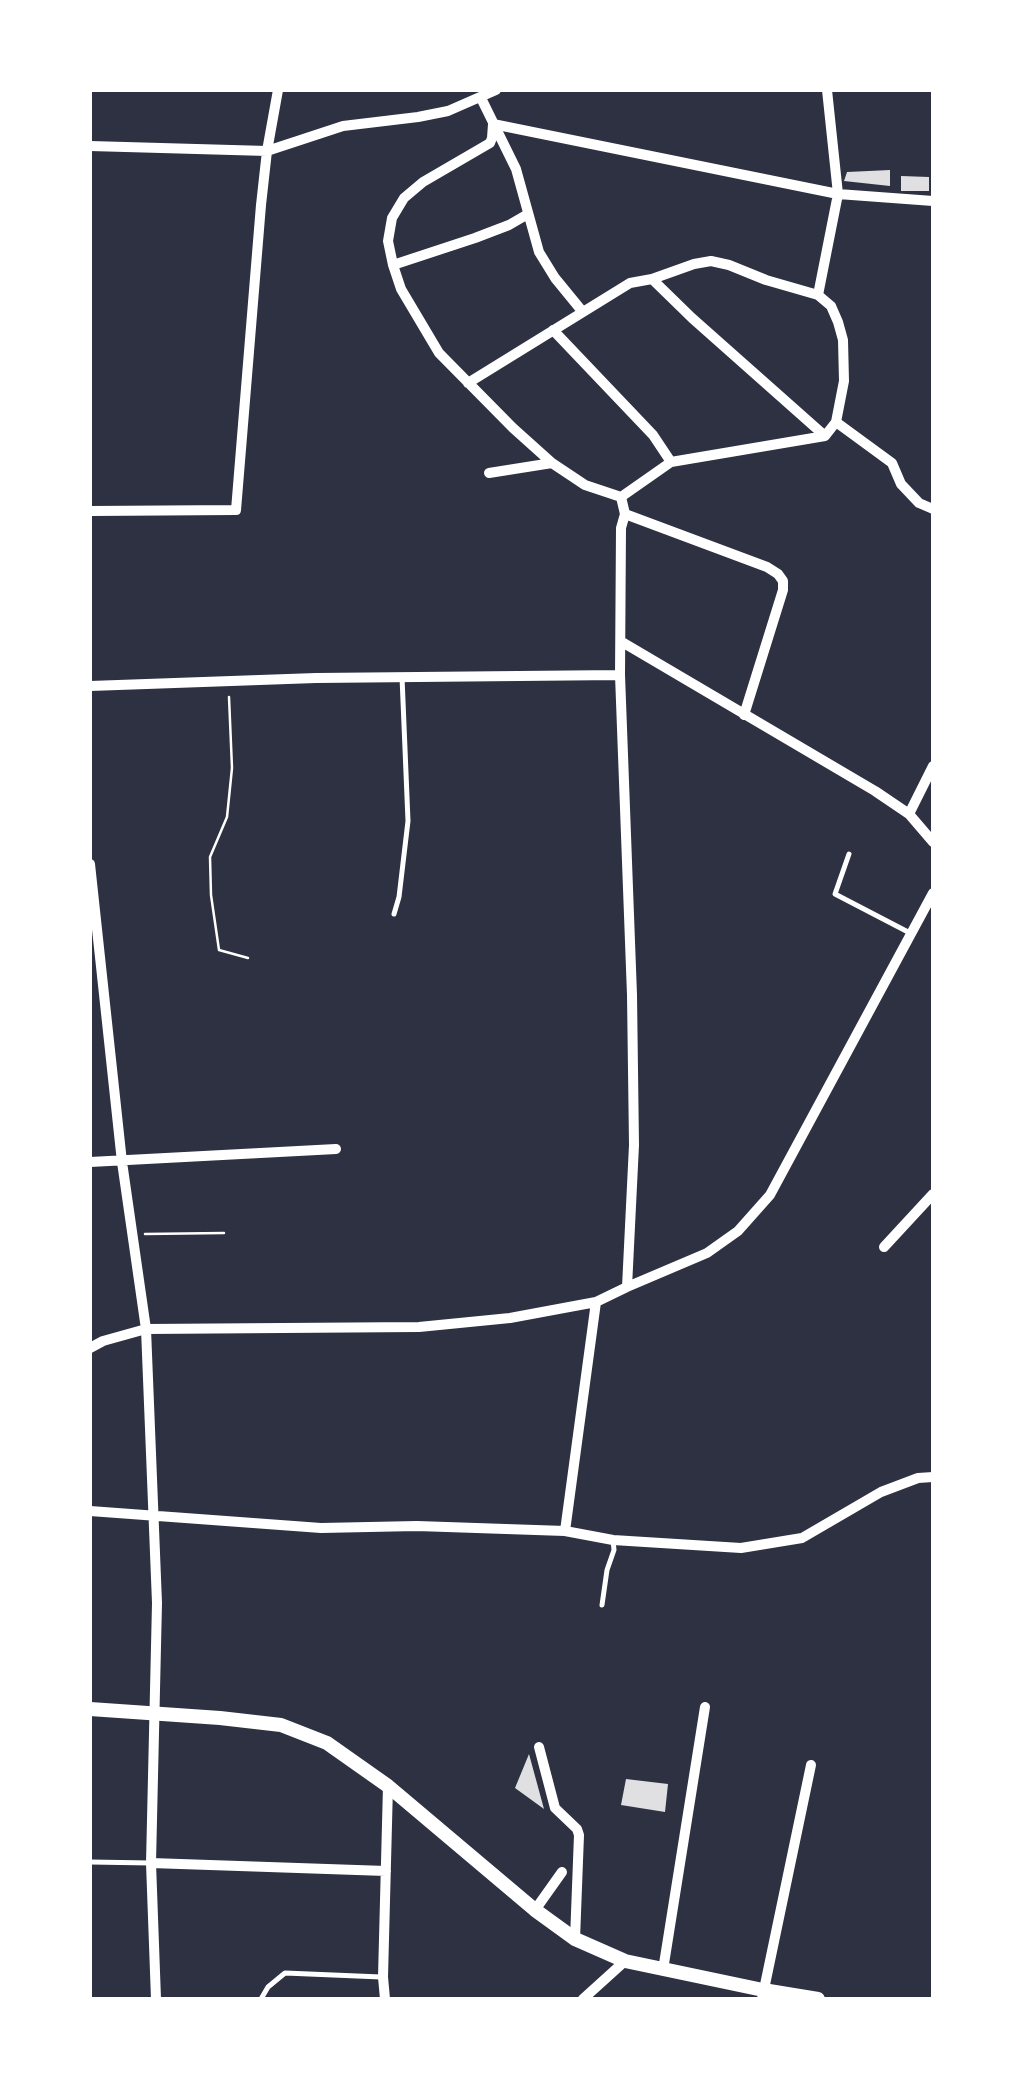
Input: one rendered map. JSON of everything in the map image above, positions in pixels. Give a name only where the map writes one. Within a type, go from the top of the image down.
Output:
[{"type":"main road","points":[[90,1709],[281,1725],[327,1743],[388,1786],[575,1939],[625,1961],[762,1995],[818,1999]]},
{"type":"street","points":[[90,511],[236,510],[268,150],[278,90]]},
{"type":"street","points":[[90,146],[268,150],[344,126],[435,114],[496,90]]},
{"type":"street","points":[[818,295],[838,194],[827,90]]},
{"type":"street","points":[[481,98],[516,169],[539,252],[582,311]]},
{"type":"street","points":[[493,124],[838,194],[933,200]]},
{"type":"street","points":[[493,124],[490,143],[423,182],[404,198],[392,218],[388,241],[401,289],[439,352],[552,463],[584,485],[622,497]]},
{"type":"street","points":[[393,265],[509,226],[528,214]]},
{"type":"street","points":[[468,383],[630,283],[710,261],[818,295],[830,306],[843,340],[844,381],[836,422],[825,436],[671,462],[622,497]]},
{"type":"street","points":[[652,278],[825,436]]},
{"type":"street","points":[[553,330],[653,436],[671,462]]},
{"type":"street","points":[[836,422],[892,463],[901,484],[919,503],[933,509]]},
{"type":"street","points":[[489,473],[552,463]]},
{"type":"street","points":[[622,497],[625,514],[620,675],[634,1144],[626,1287]]},
{"type":"street","points":[[625,514],[767,567],[783,581],[784,590],[744,715]]},
{"type":"street","points":[[622,642],[875,792],[908,814],[933,842]]},
{"type":"street","points":[[90,686],[620,675]]},
{"type":"street","points":[[908,814],[933,766]]},
{"type":"street","points":[[90,864],[122,1162],[146,1329],[155,1516],[151,1863],[156,1999]]},
{"type":"street","points":[[90,1348],[146,1329],[419,1327],[510,1318],[596,1302],[707,1254],[738,1230],[770,1194],[933,894]]},
{"type":"street","points":[[90,999],[105,998]]},
{"type":"street","points":[[90,1162],[336,1149]]},
{"type":"street","points":[[884,1248],[933,1194]]},
{"type":"street","points":[[565,1531],[596,1302]]},
{"type":"street","points":[[90,1511],[321,1528],[418,1526],[565,1531],[613,1540],[741,1548],[802,1538],[881,1492],[918,1478],[933,1477]]},
{"type":"street","points":[[663,1970],[705,1706]]},
{"type":"street","points":[[540,1747],[555,1808],[579,1835],[575,1939]]},
{"type":"street","points":[[762,1995],[811,1765]]},
{"type":"street","points":[[385,1999],[388,1786]]},
{"type":"street","points":[[151,1863],[386,1871]]},
{"type":"street","points":[[536,1910],[562,1872]]},
{"type":"street","points":[[583,1999],[625,1961]]},
{"type":"lane","points":[[394,914],[408,820],[402,677]]},
{"type":"lane","points":[[849,854],[834,894],[910,933]]},
{"type":"lane","points":[[602,1604],[613,1540]]},
{"type":"lane","points":[[90,1862],[151,1863]]},
{"type":"lane","points":[[261,1999],[285,1973],[383,1977]]},
{"type":"path","points":[[228,681],[232,768],[227,817],[210,857],[211,896],[219,950],[248,958]]},
{"type":"path","points":[[134,1234],[224,1233]]},
{"type":"building","points":[[890,170],[890,186],[844,181],[847,172]]},
{"type":"building","points":[[901,176],[929,177],[929,191],[901,191]]},
{"type":"building","points":[[529,1754],[544,1809],[515,1788]]},
{"type":"building","points":[[626,1779],[668,1784],[665,1812],[621,1805]]}]
